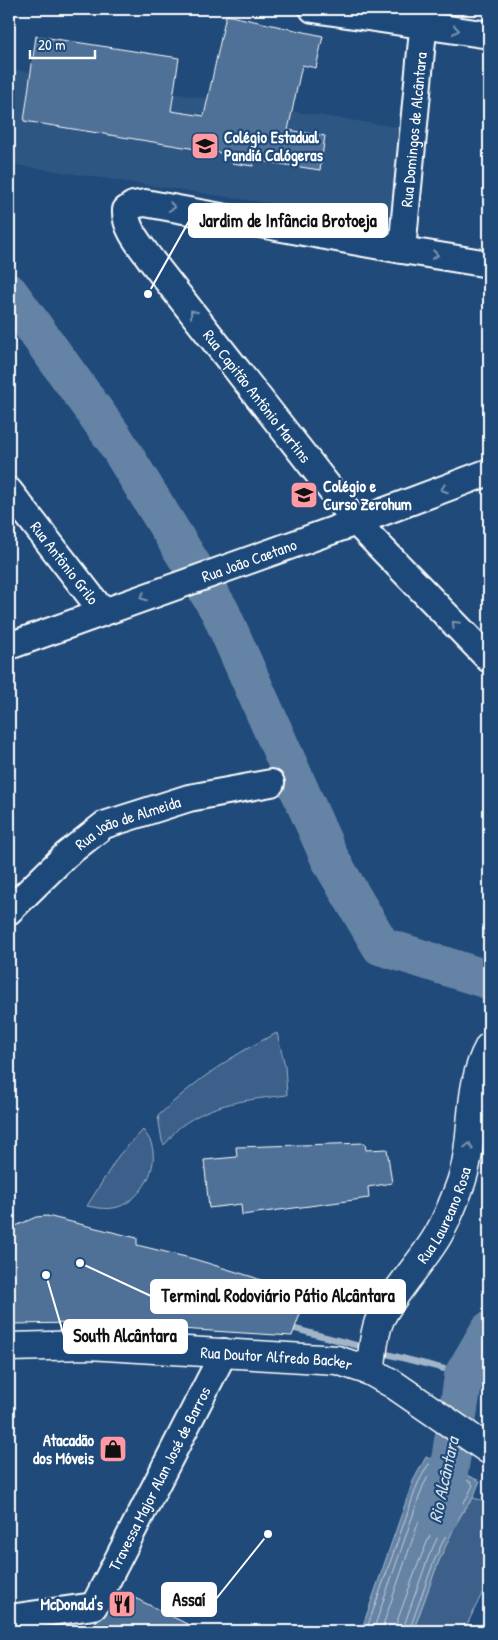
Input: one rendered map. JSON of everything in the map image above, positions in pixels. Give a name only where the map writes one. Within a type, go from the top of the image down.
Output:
[{"type":"main road","name":"Rua Laureano Rosa","points":[[371,1364],[380,1320],[389,1304],[436,1239],[460,1187],[471,1139],[474,1098],[479,1071],[489,1047]]},
{"type":"main road","name":"Rua Doutor Alfredo Backer","points":[[9,1347],[88,1345],[224,1352],[371,1364],[393,1384],[489,1450]]},
{"type":"street","points":[[313,9],[424,17],[489,35]]},
{"type":"street","name":"Rua Domingos de Alcântara","points":[[402,250],[424,17]]},
{"type":"street","name":"Rua Capitão Antônio Martins","points":[[402,250],[145,202],[134,205],[126,210],[125,219],[151,260],[356,522],[489,660]]},
{"type":"street","points":[[402,250],[489,264]]},
{"type":"street","name":"Rua João Caetano","points":[[9,646],[356,522],[489,472]]},
{"type":"street","name":"Rua Antônio Grilo","points":[[9,491],[103,612]]},
{"type":"street","name":"Rua João de Almeida","points":[[9,911],[66,855],[104,825],[189,798],[271,784]]},
{"type":"street","name":"Travessa Major Alan José de Barros","points":[[9,1618],[94,1606],[224,1352]]},
{"type":"shaded area","name":"Colégio Estadual Pandiá Calógeras","points":[[9,69],[404,128],[393,222],[9,164]]},
{"type":"shaded area","points":[[277,1033],[285,1066],[287,1095],[231,1104],[205,1112],[175,1131],[164,1145],[158,1116],[214,1070],[245,1050]]},
{"type":"shaded area","points":[[143,1130],[151,1143],[153,1162],[151,1172],[141,1190],[127,1203],[118,1207],[106,1209],[87,1206],[119,1155]]},
{"type":"shaded area","points":[[473,1498],[489,1502],[489,1579],[464,1631],[413,1631],[438,1562],[453,1529]]},
{"type":"water","points":[[426,1457],[480,1481],[473,1498],[460,1515],[438,1563],[413,1631],[361,1631],[413,1481]]},
{"type":"building","points":[[226,15],[323,36],[316,68],[302,65],[288,130],[325,136],[320,170],[254,160],[253,166],[232,163],[233,155],[24,121],[36,36],[179,58],[171,111],[204,116]]},
{"type":"building","points":[[365,1143],[366,1150],[387,1149],[392,1183],[368,1187],[369,1198],[242,1215],[241,1204],[209,1208],[204,1160],[237,1157],[236,1147]]},
{"type":"building","points":[[47,1216],[137,1238],[137,1245],[194,1259],[253,1277],[306,1298],[292,1336],[84,1323],[9,1324],[9,1229],[36,1217]]},
{"type":"building","points":[[119,1590],[201,1631],[91,1631],[96,1621],[107,1613]]},
{"type":"waterway","points":[[9,293],[113,437],[220,611],[331,861],[381,946],[489,980]]},
{"type":"waterway","points":[[288,1327],[367,1348]]},
{"type":"waterway","name":"Rio Alcântara","points":[[438,1518],[445,1495],[464,1374],[489,1331]]},
{"type":"waterway","points":[[379,1352],[464,1374]]},
{"type":"place","name":"Colégio Estadual Pandiá Calógeras","points":[[205,146]]},
{"type":"place","name":"Jardim de Infância Brotoeja","points":[[148,294]]},
{"type":"place","name":"Colégio e Curso Zerohum","points":[[304,495]]},
{"type":"place","name":"Terminal Rodoviário Pátio Alcântara","points":[[80,1263]]},
{"type":"place","name":"South Alcântara","points":[[46,1275]]},
{"type":"place","name":"Atacadão dos Móveis","points":[[113,1449]]},
{"type":"place","name":"Assaí","points":[[268,1534]]},
{"type":"place","name":"McDonald's","points":[[122,1604]]}]
